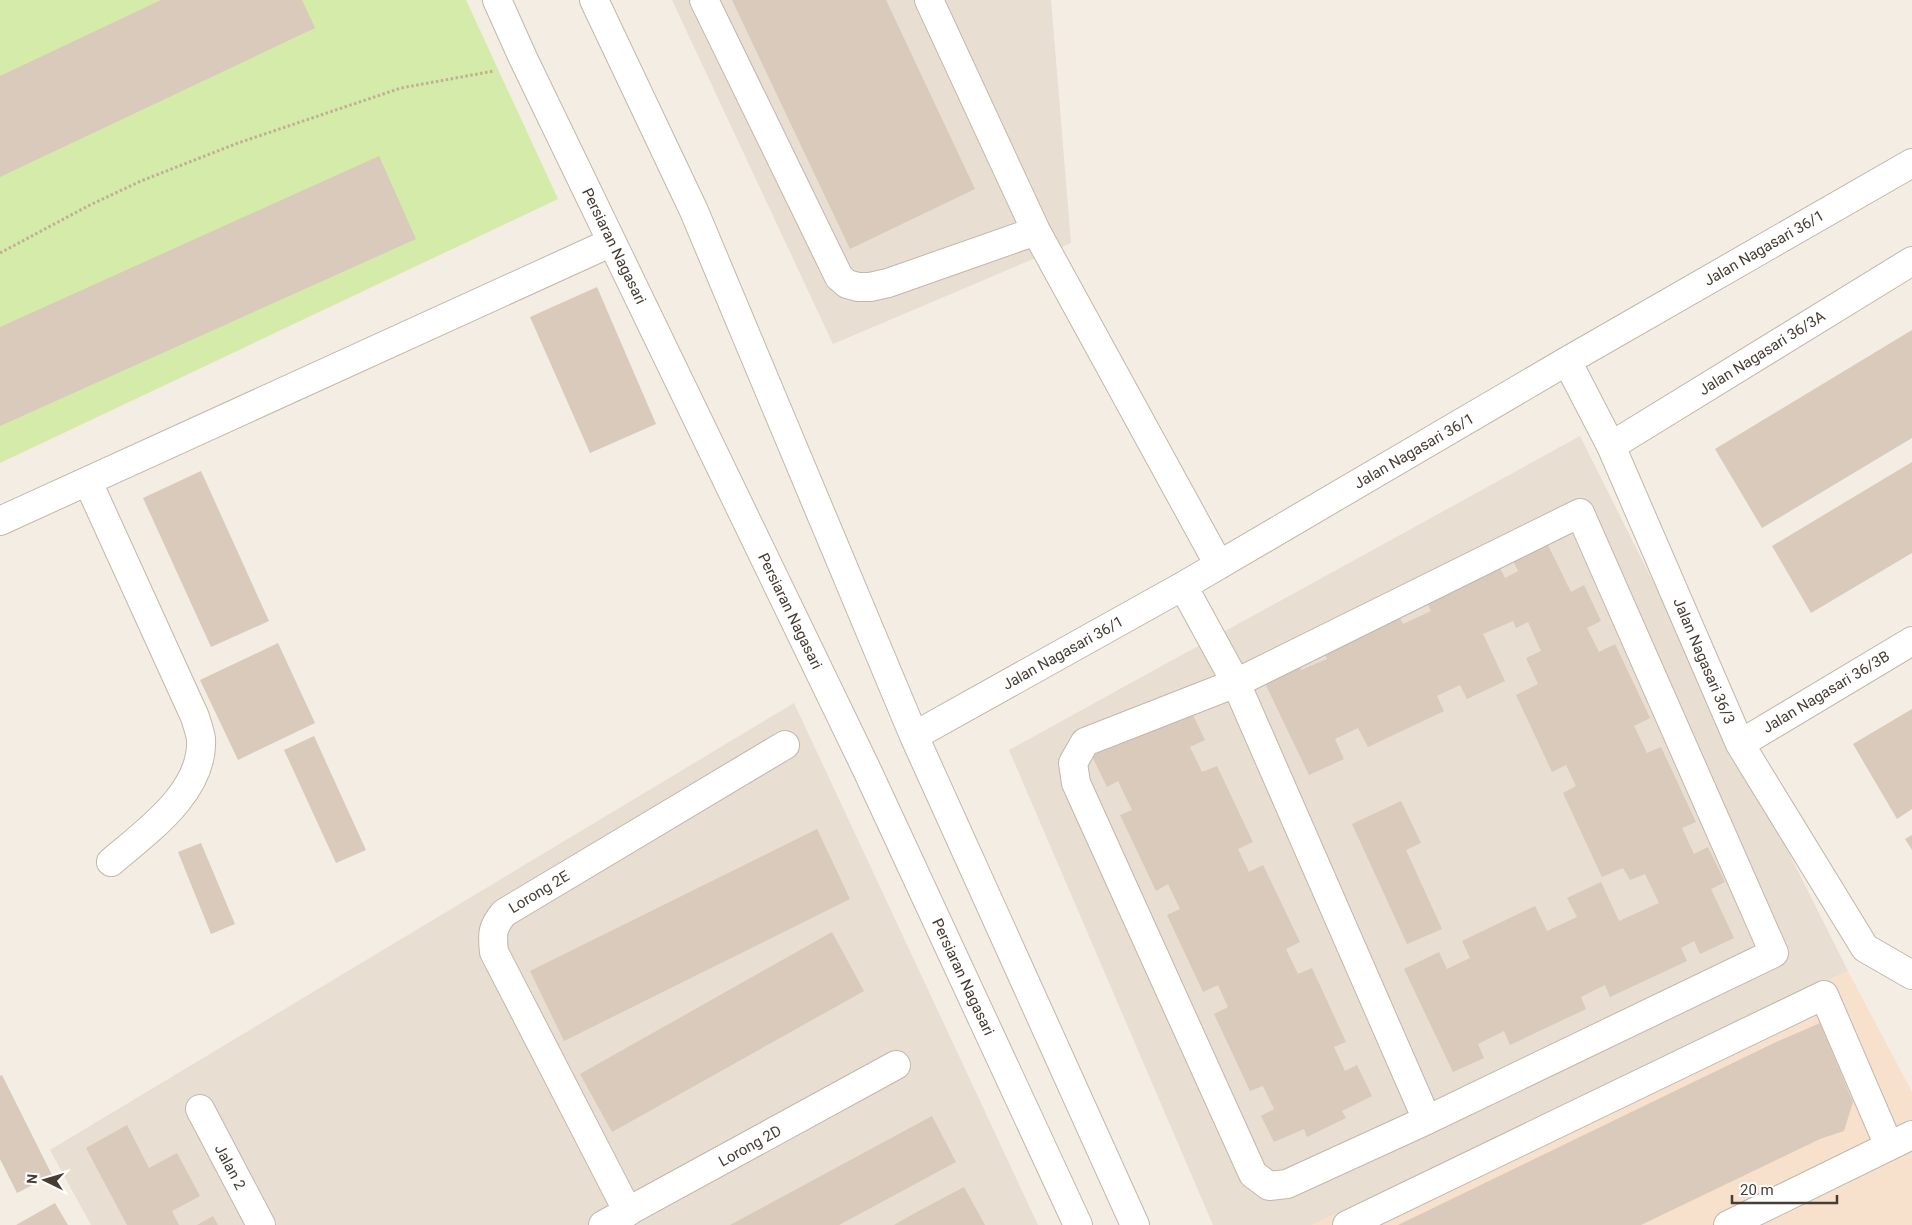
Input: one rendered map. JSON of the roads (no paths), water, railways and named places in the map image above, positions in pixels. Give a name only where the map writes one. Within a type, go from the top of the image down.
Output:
[{"type":"street","name":"Persiaran Nagasari","points":[[496,0],[866,768],[1078,1225]]},
{"type":"street","points":[[594,0],[694,211],[914,736],[1135,1225]]},
{"type":"street","points":[[704,0],[839,276],[847,284],[858,288],[888,282],[1036,231]]},
{"type":"street","points":[[929,0],[1036,231],[1220,565]]},
{"type":"street","name":"Jalan Nagasari 36/1","points":[[914,736],[1220,565],[1567,361],[1908,173]]},
{"type":"street","points":[[0,521],[612,242]]},
{"type":"street","name":"Jalan Nagasari 36/3A","points":[[1612,446],[1912,261]]},
{"type":"street","name":"Jalan Nagasari 36/3","points":[[1567,361],[1612,446],[1740,744],[1865,948],[1912,975]]},
{"type":"street","points":[[88,482],[195,717],[201,738],[200,756],[196,770],[186,790],[163,817],[111,862]]},
{"type":"street","points":[[1580,513],[1774,953],[1427,1120],[1287,1184],[1269,1186],[1253,1174],[1076,783],[1073,763],[1084,742],[1236,683],[1580,513]]},
{"type":"street","points":[[1183,586],[1236,683],[1427,1120]]},
{"type":"street","name":"Jalan Nagasari 36/3B","points":[[1740,744],[1912,641]]},
{"type":"street","name":"Lorong 2E","points":[[641,1214],[494,952],[492,936],[495,923],[504,913],[785,745]]},
{"type":"street","points":[[1348,1225],[1824,995],[1900,1140],[1728,1225]]},
{"type":"street","name":"Lorong 2D","points":[[603,1225],[641,1214],[896,1065]]},
{"type":"street","name":"Jalan 2","points":[[200,1109],[261,1225]]}]
